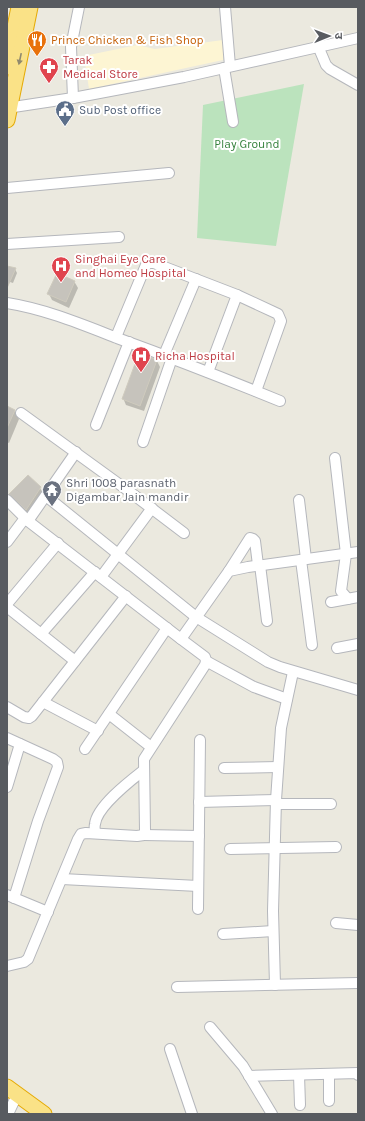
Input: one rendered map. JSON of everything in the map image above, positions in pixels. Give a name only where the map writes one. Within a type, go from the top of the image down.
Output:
[{"type":"highway","points":[[7,67],[19,7]]},
{"type":"highway","points":[[8,112],[30,7]]},
{"type":"highway","points":[[12,1091],[44,1114]]},
{"type":"street","points":[[74,98],[71,47],[79,7]]},
{"type":"street","points":[[225,7],[227,67],[233,122]]},
{"type":"street","points":[[8,112],[227,67],[358,38]]},
{"type":"street","points":[[318,46],[326,65],[330,69],[358,85]]},
{"type":"street","points":[[7,188],[169,173]]},
{"type":"street","points":[[7,244],[119,237]]},
{"type":"street","points":[[116,337],[146,265],[154,262],[237,295],[278,314],[280,321],[256,391]]},
{"type":"street","points":[[143,442],[168,357],[196,279]]},
{"type":"street","points":[[208,372],[237,295]]},
{"type":"street","points":[[7,304],[21,305],[67,319],[280,400]]},
{"type":"street","points":[[96,426],[129,342]]},
{"type":"street","points":[[21,413],[152,508],[184,534]]},
{"type":"street","points":[[7,542],[46,496],[76,452]]},
{"type":"street","points":[[335,458],[346,554],[341,591],[353,598]]},
{"type":"street","points":[[46,496],[196,617],[268,662],[293,672],[358,690]]},
{"type":"street","points":[[7,500],[27,520],[181,638],[205,657],[206,661],[254,687],[287,700]]},
{"type":"street","points":[[299,500],[312,645]]},
{"type":"street","points":[[41,634],[118,554],[152,508]]},
{"type":"street","points":[[181,638],[229,571],[250,538],[255,541],[267,621]]},
{"type":"street","points":[[7,604],[58,543]]},
{"type":"street","points":[[229,571],[259,565],[358,552]]},
{"type":"street","points":[[7,706],[24,717],[29,718],[32,716],[126,596]]},
{"type":"street","points":[[331,602],[353,598]]},
{"type":"street","points":[[7,607],[75,661]]},
{"type":"street","points":[[85,749],[167,628]]},
{"type":"street","points":[[337,648],[358,644]]},
{"type":"street","points":[[144,835],[144,759],[205,665],[206,661]]},
{"type":"street","points":[[275,985],[273,931],[274,848],[278,767],[281,728],[293,672]]},
{"type":"street","points":[[43,702],[98,731]]},
{"type":"street","points":[[109,714],[151,747]]},
{"type":"street","points":[[7,738],[57,762],[58,767],[10,896],[48,912]]},
{"type":"street","points":[[198,908],[200,740]]},
{"type":"street","points":[[7,787],[20,744]]},
{"type":"street","points":[[224,768],[278,767]]},
{"type":"street","points":[[95,833],[94,823],[98,815],[113,796],[144,770]]},
{"type":"street","points":[[200,802],[331,804]]},
{"type":"street","points":[[7,966],[24,962],[28,959],[78,838],[81,834],[95,833],[138,836],[199,836]]},
{"type":"street","points":[[230,849],[336,848]]},
{"type":"street","points":[[62,879],[198,886]]},
{"type":"street","points":[[336,923],[358,925]]},
{"type":"street","points":[[223,934],[273,931]]},
{"type":"street","points":[[176,987],[358,983]]},
{"type":"street","points":[[210,1027],[243,1066],[272,1114]]},
{"type":"street","points":[[170,1049],[190,1112]]},
{"type":"street","points":[[249,1076],[329,1074],[358,1075]]},
{"type":"street","points":[[329,1074],[329,1101]]},
{"type":"street","points":[[299,1075],[300,1105]]},
{"type":"street","points":[[8,1114],[12,1091]]},
{"type":"shaded area","points":[[223,40],[223,60],[89,89],[84,56],[137,45],[155,49]]},
{"type":"green space","name":"Play Ground","points":[[304,84],[276,246],[197,238],[203,105]]},
{"type":"building","points":[[7,266],[16,268],[7,288]]},
{"type":"building","points":[[57,273],[75,281],[66,302],[47,294]]},
{"type":"building","points":[[139,353],[157,360],[140,406],[122,399]]},
{"type":"building","points":[[7,406],[15,410],[7,428]]},
{"type":"building","points":[[28,475],[41,487],[26,510],[9,494]]},
{"type":"place","name":"Prince Chicken & Fish Shop","points":[[37,57]]},
{"type":"place","name":"Tarak Medical Store","points":[[49,84]]},
{"type":"place","name":"Sub Post office","points":[[65,127]]},
{"type":"place","name":"Singhai Eye Care and Homeo Hospital","points":[[61,283]]},
{"type":"place","name":"Richa Hospital","points":[[141,373]]},
{"type":"place","name":"Shri 1008 parasnath Digambar Jain mandir","points":[[52,507]]}]
